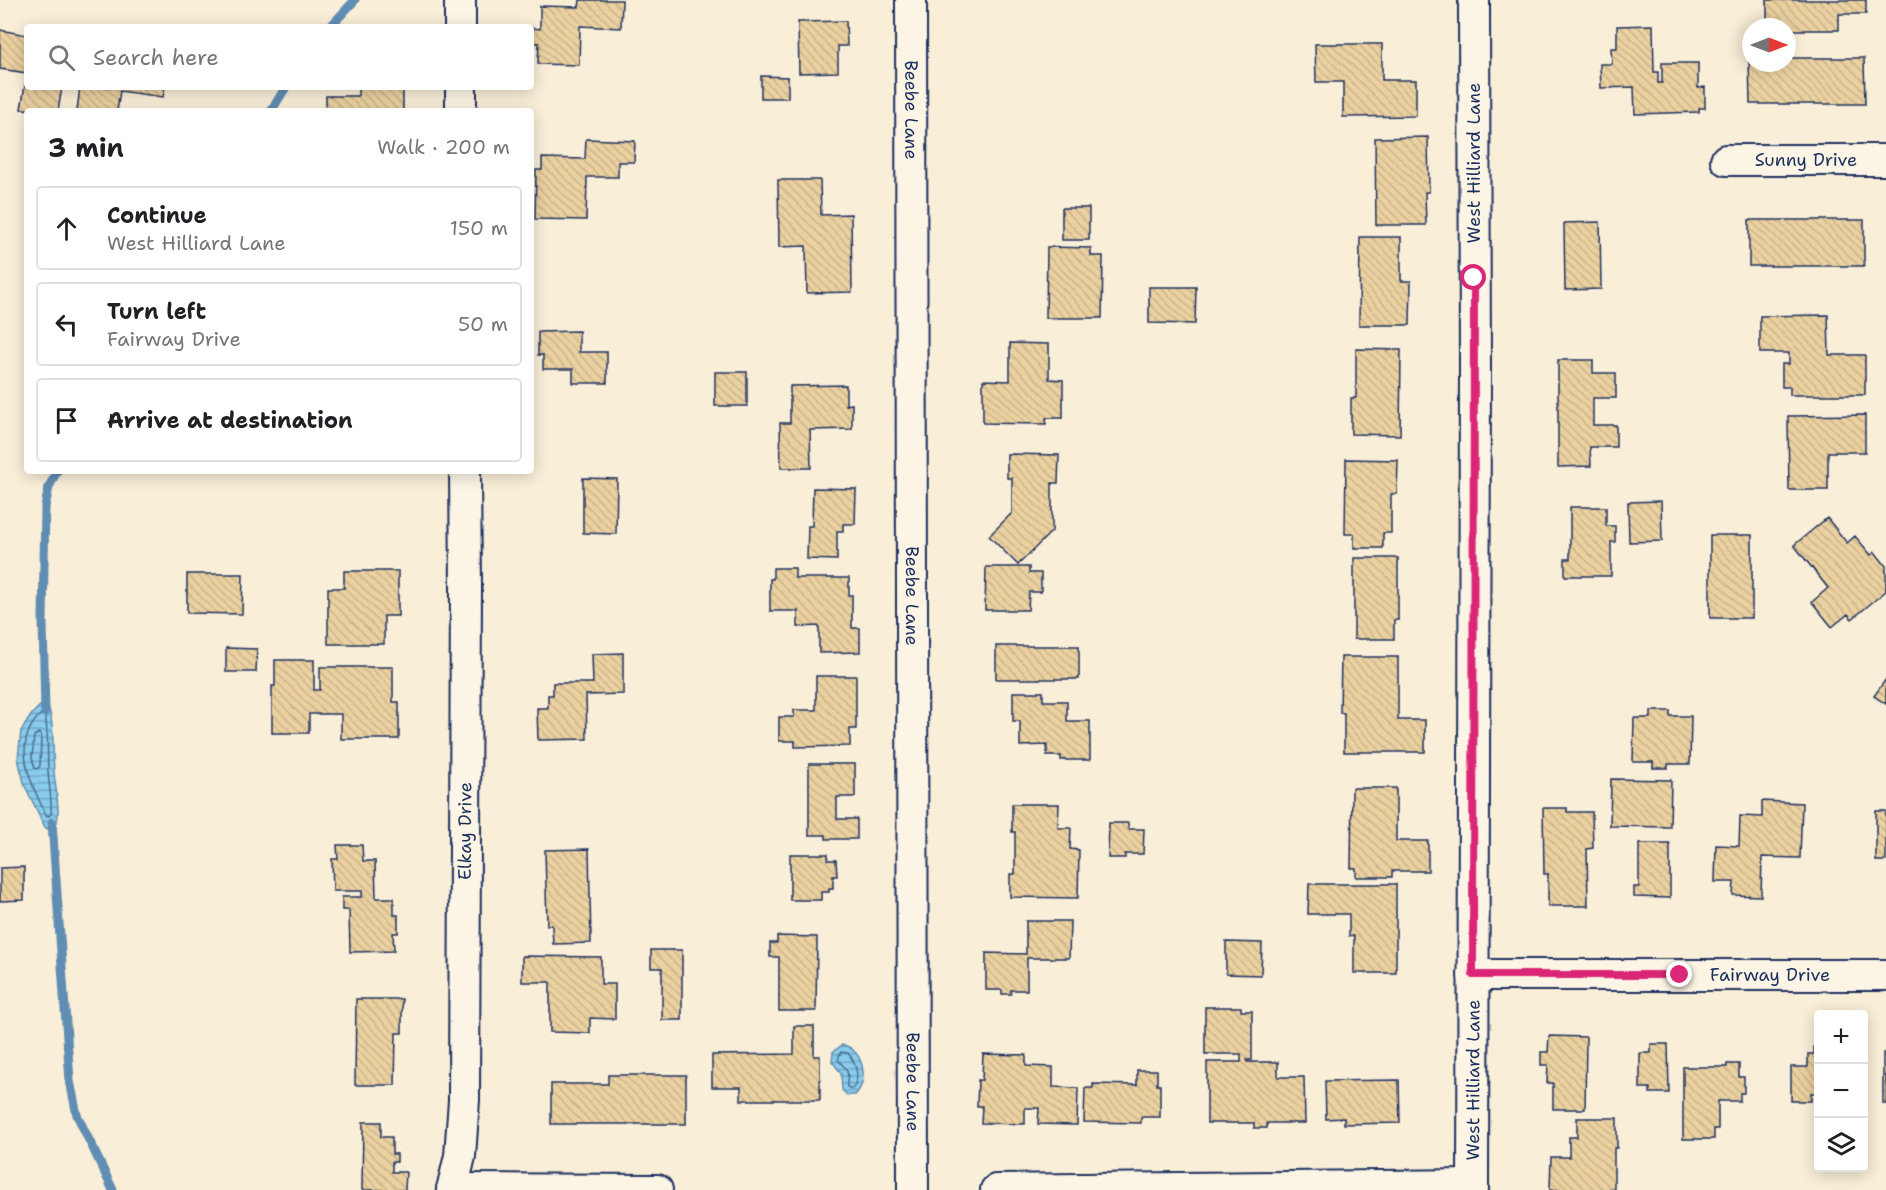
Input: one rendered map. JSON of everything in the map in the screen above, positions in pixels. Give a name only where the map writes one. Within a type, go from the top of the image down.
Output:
[{"type":"street","points":[[460,0],[460,24]]},
{"type":"street","name":"Beebe Lane","points":[[910,0],[913,1190]]},
{"type":"street","name":"West Hilliard Lane","points":[[1473,1188],[1474,0]]},
{"type":"street","points":[[461,90],[461,108]]},
{"type":"street","name":"Sunny Drive","points":[[1725,160],[1886,160]]},
{"type":"street","name":"Elkay Drive","points":[[452,1190],[460,1156],[464,1100],[465,474]]},
{"type":"street","name":"Fairway Drive","points":[[1473,975],[1886,975]]},
{"type":"street","points":[[996,1190],[1473,1188]]},
{"type":"street","points":[[452,1190],[657,1190]]},
{"type":"water","points":[[44,702],[48,705],[52,722],[58,803],[58,819],[53,833],[45,827],[25,786],[18,759],[21,731],[32,714]]},
{"type":"water","points":[[842,1045],[855,1052],[862,1066],[862,1081],[855,1095],[847,1095],[842,1090],[841,1073],[832,1061],[833,1052]]},
{"type":"building","points":[[580,0],[622,0],[621,28],[580,26],[579,65],[538,64],[539,43],[534,43],[534,28],[540,29],[540,6],[579,7]]},
{"type":"building","points":[[1767,0],[1866,0],[1866,14],[1839,14],[1839,30],[1796,30],[1796,18],[1767,18]]},
{"type":"building","points":[[846,21],[847,46],[838,46],[838,72],[799,73],[798,22]]},
{"type":"building","points":[[1653,25],[1654,72],[1658,72],[1658,83],[1662,83],[1662,63],[1698,63],[1698,88],[1705,87],[1705,108],[1699,108],[1699,112],[1635,114],[1634,87],[1601,88],[1600,64],[1612,64],[1611,48],[1617,48],[1617,26]]},
{"type":"building","points":[[0,30],[24,34],[24,73],[0,69]]},
{"type":"building","points":[[1315,44],[1382,44],[1382,80],[1416,80],[1416,116],[1343,117],[1343,82],[1316,82]]},
{"type":"building","points":[[1796,58],[1864,58],[1865,104],[1750,104],[1749,72],[1796,72]]},
{"type":"building","points":[[761,76],[788,77],[788,98],[761,98]]},
{"type":"building","points":[[24,90],[62,90],[58,108],[21,109]]},
{"type":"building","points":[[80,90],[164,90],[163,97],[120,91],[117,108],[77,108]]},
{"type":"building","points":[[358,90],[403,90],[403,108],[326,108],[326,96],[358,96]]},
{"type":"building","points":[[1428,137],[1429,192],[1425,192],[1426,225],[1376,225],[1375,138]]},
{"type":"building","points":[[586,139],[635,141],[634,162],[618,162],[618,177],[587,177],[586,220],[535,219],[536,170],[542,170],[542,158],[585,159]]},
{"type":"building","points":[[778,180],[820,180],[821,215],[851,214],[852,292],[807,293],[806,246],[779,247]]},
{"type":"building","points":[[1062,208],[1089,208],[1089,240],[1062,240]]},
{"type":"building","points":[[1749,220],[1864,220],[1864,266],[1749,266]]},
{"type":"building","points":[[1600,222],[1601,289],[1565,290],[1564,223]]},
{"type":"building","points":[[1360,237],[1401,237],[1401,281],[1411,281],[1410,325],[1359,325]]},
{"type":"building","points":[[1047,247],[1091,248],[1091,256],[1103,256],[1102,318],[1046,318]]},
{"type":"building","points":[[1149,287],[1196,287],[1195,324],[1149,323]]},
{"type":"building","points":[[1828,315],[1829,355],[1865,355],[1865,395],[1790,395],[1790,387],[1782,387],[1782,364],[1789,364],[1789,353],[1760,353],[1760,316]]},
{"type":"building","points":[[579,331],[579,352],[607,352],[607,383],[573,383],[573,369],[543,369],[543,355],[538,355],[538,332]]},
{"type":"building","points":[[1010,343],[1049,344],[1049,379],[1063,380],[1063,418],[1046,418],[1046,424],[983,423],[983,380],[1010,381]]},
{"type":"building","points":[[1356,349],[1401,350],[1400,435],[1351,434],[1351,398],[1356,398]]},
{"type":"building","points":[[1558,360],[1593,360],[1593,373],[1616,373],[1616,398],[1593,398],[1593,425],[1616,425],[1616,447],[1590,447],[1591,466],[1558,467]]},
{"type":"building","points":[[715,372],[747,372],[747,406],[715,406]]},
{"type":"building","points":[[846,385],[846,405],[852,404],[852,429],[810,430],[811,468],[781,468],[780,423],[790,423],[790,386]]},
{"type":"building","points":[[1865,415],[1865,452],[1828,452],[1828,490],[1789,490],[1788,416]]},
{"type":"building","points":[[1007,454],[1059,455],[1058,483],[1052,483],[1052,531],[1018,565],[989,536],[1012,513],[1012,478],[1007,478]]},
{"type":"building","points":[[1346,459],[1398,460],[1397,494],[1391,494],[1391,533],[1383,533],[1383,548],[1354,548],[1354,534],[1345,534]]},
{"type":"building","points":[[583,478],[617,479],[616,534],[583,533]]},
{"type":"building","points":[[813,488],[856,489],[855,524],[843,524],[843,531],[837,531],[837,560],[807,559],[808,526],[812,526]]},
{"type":"building","points":[[1661,501],[1662,541],[1629,542],[1628,502]]},
{"type":"building","points":[[1570,507],[1606,507],[1606,526],[1615,526],[1615,542],[1611,542],[1611,576],[1565,576],[1565,559],[1570,559]]},
{"type":"building","points":[[1827,518],[1847,543],[1855,536],[1871,555],[1875,552],[1886,566],[1886,591],[1852,619],[1848,614],[1832,627],[1812,602],[1828,588],[1794,545]]},
{"type":"building","points":[[1710,535],[1752,535],[1752,618],[1710,618]]},
{"type":"building","points":[[1354,558],[1398,558],[1398,620],[1394,620],[1394,639],[1354,639]]},
{"type":"building","points":[[986,567],[1029,567],[1029,573],[1041,573],[1041,592],[1029,592],[1028,610],[985,610]]},
{"type":"building","points":[[773,568],[795,568],[795,578],[849,578],[849,595],[852,595],[852,628],[860,628],[860,652],[819,653],[819,626],[798,627],[798,611],[770,611],[770,579],[773,579]]},
{"type":"building","points":[[344,571],[398,571],[398,616],[384,616],[384,644],[328,644],[328,588],[344,588]]},
{"type":"building","points":[[187,574],[243,574],[242,614],[187,613]]},
{"type":"building","points":[[996,646],[1079,646],[1079,679],[996,679]]},
{"type":"building","points":[[226,648],[257,649],[256,672],[226,672]]},
{"type":"building","points":[[623,653],[623,694],[586,695],[587,739],[538,740],[537,708],[548,708],[548,695],[553,695],[553,683],[593,683],[592,654]]},
{"type":"building","points":[[1341,657],[1398,657],[1398,720],[1425,720],[1425,752],[1344,752],[1344,713],[1340,713]]},
{"type":"building","points":[[275,660],[314,660],[314,690],[320,690],[320,667],[393,667],[393,702],[399,702],[399,739],[341,739],[341,714],[309,714],[309,733],[272,733],[272,686],[275,686]]},
{"type":"building","points":[[816,676],[856,676],[856,729],[850,729],[850,746],[795,747],[795,741],[779,741],[779,717],[794,717],[794,710],[816,710]]},
{"type":"building","points":[[1886,679],[1886,704],[1874,696]]},
{"type":"building","points":[[1013,692],[1043,692],[1043,701],[1067,701],[1067,721],[1090,721],[1090,760],[1061,760],[1061,756],[1047,756],[1047,745],[1020,746],[1020,721],[1013,721]]},
{"type":"building","points":[[1651,711],[1670,711],[1670,716],[1691,716],[1690,764],[1668,764],[1668,768],[1653,768],[1653,762],[1633,762],[1634,718],[1651,718]]},
{"type":"building","points":[[809,764],[855,764],[855,797],[837,797],[837,819],[857,819],[857,839],[826,839],[826,835],[809,835]]},
{"type":"building","points":[[1611,779],[1671,780],[1670,827],[1610,826]]},
{"type":"building","points":[[1352,788],[1396,788],[1396,841],[1428,841],[1428,871],[1392,871],[1392,877],[1356,877],[1356,868],[1351,868]]},
{"type":"building","points":[[1762,801],[1802,803],[1800,858],[1762,857],[1761,896],[1733,895],[1734,882],[1715,882],[1716,845],[1739,846],[1740,816],[1762,817]]},
{"type":"building","points":[[1012,804],[1059,804],[1058,828],[1071,828],[1070,849],[1079,850],[1078,898],[1010,897],[1010,874],[1015,874]]},
{"type":"building","points":[[1543,808],[1567,808],[1567,812],[1592,812],[1593,848],[1587,849],[1588,906],[1548,906],[1548,874],[1544,874]]},
{"type":"building","points":[[1876,811],[1886,811],[1886,861],[1876,861]]},
{"type":"building","points":[[1109,823],[1128,823],[1128,829],[1144,829],[1143,854],[1125,854],[1125,858],[1108,858]]},
{"type":"building","points":[[1639,844],[1670,844],[1670,898],[1634,897],[1634,887],[1639,887]]},
{"type":"building","points":[[337,845],[362,845],[363,861],[375,861],[376,898],[394,898],[394,915],[398,915],[398,933],[393,933],[394,951],[350,952],[349,910],[342,910],[342,897],[362,897],[362,891],[333,891],[332,859],[338,859]]},
{"type":"building","points":[[589,849],[591,943],[553,944],[552,925],[547,925],[545,850]]},
{"type":"building","points":[[790,854],[828,854],[828,860],[836,860],[837,876],[833,876],[833,888],[829,888],[829,892],[821,892],[821,900],[790,900]]},
{"type":"building","points":[[24,867],[24,900],[0,901],[0,868]]},
{"type":"building","points":[[1309,884],[1396,884],[1396,973],[1354,973],[1354,936],[1349,936],[1349,914],[1308,914]]},
{"type":"building","points":[[1026,921],[1070,921],[1069,958],[1027,958],[1027,990],[1011,990],[1011,994],[1002,994],[1002,990],[986,990],[986,953],[1026,954]]},
{"type":"building","points":[[777,936],[817,937],[816,1011],[779,1011],[779,957],[770,957],[770,943],[777,943]]},
{"type":"building","points":[[1226,942],[1262,943],[1261,975],[1226,974]]},
{"type":"building","points":[[651,950],[682,950],[682,1020],[662,1020],[662,968],[651,968]]},
{"type":"building","points":[[522,956],[601,957],[601,984],[615,984],[615,1019],[590,1018],[590,1033],[550,1032],[550,982],[522,982]]},
{"type":"building","points":[[356,999],[402,999],[402,1033],[396,1033],[395,1085],[355,1085]]},
{"type":"building","points":[[1205,1007],[1241,1007],[1241,1011],[1252,1011],[1252,1060],[1247,1060],[1247,1062],[1278,1062],[1278,1077],[1304,1077],[1305,1123],[1267,1123],[1267,1128],[1254,1128],[1254,1123],[1207,1123],[1207,1062],[1241,1062],[1241,1054],[1205,1054]]},
{"type":"building","points":[[794,1026],[814,1026],[814,1056],[820,1056],[820,1100],[741,1100],[741,1087],[712,1087],[712,1055],[794,1054]]},
{"type":"building","points":[[1549,1036],[1586,1037],[1585,1109],[1553,1109],[1553,1083],[1547,1083],[1548,1065],[1541,1065],[1541,1052],[1548,1052]]},
{"type":"building","points":[[1651,1044],[1668,1044],[1669,1093],[1650,1093],[1650,1088],[1640,1088],[1640,1053],[1651,1053]]},
{"type":"building","points":[[1883,1053],[1886,1053],[1886,1104],[1883,1104]]},
{"type":"building","points":[[983,1054],[1026,1055],[1026,1066],[1053,1067],[1053,1087],[1078,1088],[1077,1125],[1038,1124],[1039,1108],[1025,1108],[1025,1124],[981,1123],[982,1106],[977,1106],[978,1080],[982,1080]]},
{"type":"building","points":[[1808,1054],[1814,1054],[1814,1093],[1811,1093],[1811,1101],[1791,1101],[1791,1067],[1808,1067]]},
{"type":"building","points":[[1727,1064],[1739,1064],[1739,1077],[1744,1077],[1744,1093],[1740,1093],[1740,1101],[1718,1101],[1718,1129],[1714,1129],[1714,1139],[1683,1139],[1683,1067],[1727,1067]]},
{"type":"building","points":[[1137,1070],[1157,1070],[1157,1085],[1160,1085],[1160,1117],[1141,1117],[1141,1123],[1084,1122],[1085,1088],[1093,1088],[1093,1084],[1137,1085]]},
{"type":"building","points":[[608,1075],[686,1075],[686,1124],[551,1124],[551,1084],[608,1084]]},
{"type":"building","points":[[1399,1080],[1400,1123],[1344,1124],[1344,1118],[1326,1119],[1325,1081]]},
{"type":"building","points":[[1577,1118],[1617,1118],[1614,1190],[1550,1190],[1551,1157],[1569,1157],[1569,1137],[1577,1137]]},
{"type":"building","points":[[363,1122],[381,1122],[381,1137],[392,1137],[392,1154],[397,1154],[397,1162],[392,1162],[392,1172],[406,1172],[405,1190],[362,1190]]},
{"type":"waterway","points":[[333,24],[355,0]]},
{"type":"waterway","points":[[273,108],[284,90]]},
{"type":"waterway","points":[[45,712],[43,621],[45,507],[49,487],[56,474]]},
{"type":"waterway","points":[[52,822],[70,1081],[77,1115],[113,1190]]},
{"type":"route","points":[[1474,278],[1473,975],[1680,975]]}]
